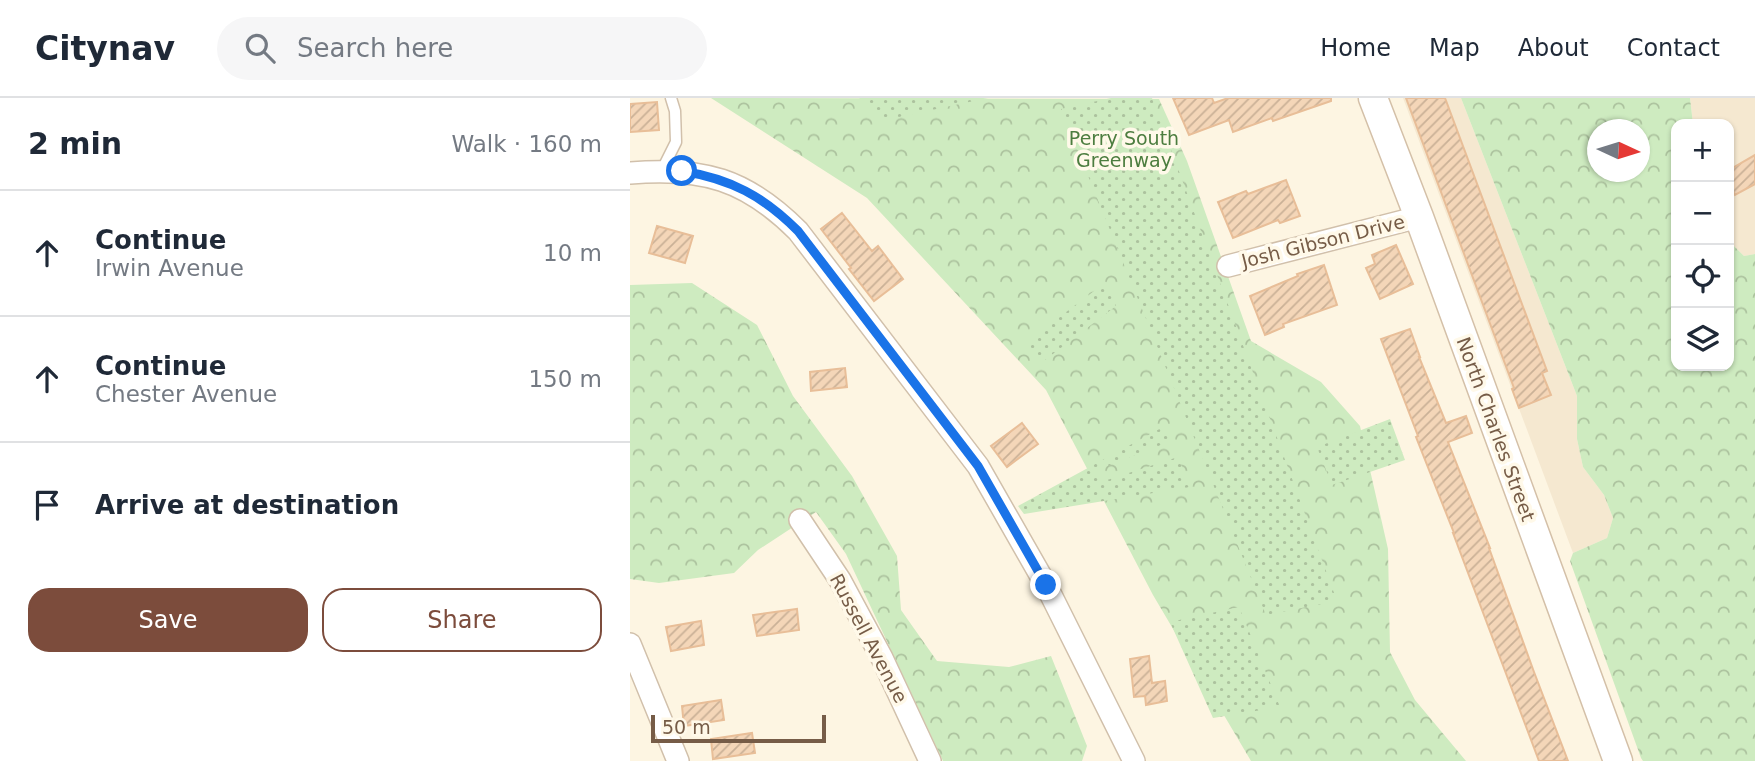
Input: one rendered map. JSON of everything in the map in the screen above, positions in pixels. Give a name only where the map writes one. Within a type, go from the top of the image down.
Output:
[{"type":"street","name":"North Charles Street","points":[[1373,98],[1618,761]]},
{"type":"street","points":[[630,173],[682,171],[722,180],[762,200],[798,231],[978,466],[1046,585],[1133,761]]},
{"type":"street","name":"Josh Gibson Drive","points":[[1228,265],[1419,217]]},
{"type":"street","name":"Russell Avenue","points":[[800,520],[840,580],[882,658],[930,761]]},
{"type":"street","points":[[630,644],[678,761]]},
{"type":"lane","points":[[662,170],[676,142],[675,111],[671,98]]},
{"type":"shaded area","points":[[1403,98],[1461,98],[1577,396],[1577,439],[1583,467],[1604,495],[1613,518],[1607,538],[1573,553]]},
{"type":"shaded area","points":[[1690,98],[1755,98],[1755,254],[1744,256],[1734,246],[1734,119],[1692,119]]},
{"type":"green space","points":[[711,98],[1159,99],[1187,161],[1251,341],[1321,382],[1360,426],[1388,549],[1390,652],[1415,700],[1466,761],[1251,761],[1153,595],[1046,390],[867,198]]},
{"type":"green space","points":[[859,98],[988,98],[880,121]]},
{"type":"green space","name":"Perry South Greenway","points":[[1111,98],[1152,98],[1337,601],[1266,615],[1061,109]]},
{"type":"green space","points":[[1461,98],[1690,98],[1692,119],[1671,119],[1671,371],[1734,371],[1734,246],[1744,256],[1755,254],[1755,761],[1643,761],[1641,758],[1570,561],[1573,553],[1607,538],[1613,518],[1604,495],[1583,467],[1577,439],[1577,396]]},
{"type":"green space","points":[[1106,282],[1116,306],[1041,363],[1025,343]]},
{"type":"green space","points":[[692,283],[757,325],[793,396],[852,476],[897,556],[901,610],[937,661],[1009,667],[1051,656],[1087,746],[1082,761],[943,761],[846,554],[816,512],[758,550],[734,573],[659,583],[630,579],[630,285]]},
{"type":"green space","points":[[1390,419],[1405,460],[1332,485],[1317,447]]},
{"type":"green space","points":[[1165,426],[1171,441],[1097,470],[1101,482],[1178,457],[1190,487],[1024,514],[1018,506]]},
{"type":"green space","points":[[1239,607],[1280,707],[1213,718],[1170,622]]},
{"type":"building","points":[[1173,98],[1212,98],[1214,103],[1228,98],[1331,98],[1331,101],[1233,132],[1229,120],[1189,135]]},
{"type":"building","points":[[1406,98],[1445,98],[1547,371],[1542,373],[1551,395],[1519,408],[1512,389],[1514,388]]},
{"type":"building","points":[[657,102],[659,130],[630,132],[630,104]]},
{"type":"building","points":[[1755,155],[1755,184],[1735,195],[1734,193],[1734,167]]},
{"type":"building","points":[[1286,180],[1300,216],[1280,223],[1278,220],[1233,238],[1218,202]]},
{"type":"building","points":[[842,213],[872,251],[878,246],[903,279],[874,301],[821,229]]},
{"type":"building","points":[[657,226],[693,236],[685,263],[649,253]]},
{"type":"building","points":[[1396,245],[1413,284],[1380,299],[1366,268],[1375,264],[1372,255]]},
{"type":"building","points":[[1324,265],[1337,305],[1283,324],[1284,327],[1265,335],[1250,296],[1298,276],[1297,274]]},
{"type":"building","points":[[1410,329],[1446,423],[1466,416],[1472,433],[1448,442],[1568,761],[1539,761],[1416,437],[1418,436],[1381,339]]},
{"type":"building","points":[[845,368],[847,387],[811,391],[810,372]]},
{"type":"building","points":[[1022,423],[1038,444],[1007,467],[991,446]]},
{"type":"building","points":[[797,609],[799,630],[757,636],[753,615]]},
{"type":"building","points":[[701,621],[704,645],[671,651],[666,627]]},
{"type":"building","points":[[1149,656],[1152,683],[1165,681],[1167,701],[1146,705],[1145,696],[1134,697],[1130,659]]},
{"type":"building","points":[[721,700],[724,720],[684,726],[682,706]]},
{"type":"building","points":[[752,733],[755,753],[713,759],[711,739]]},
{"type":"route","points":[[682,171],[703,174],[741,188],[781,214],[798,231],[978,466],[1046,585]]}]
